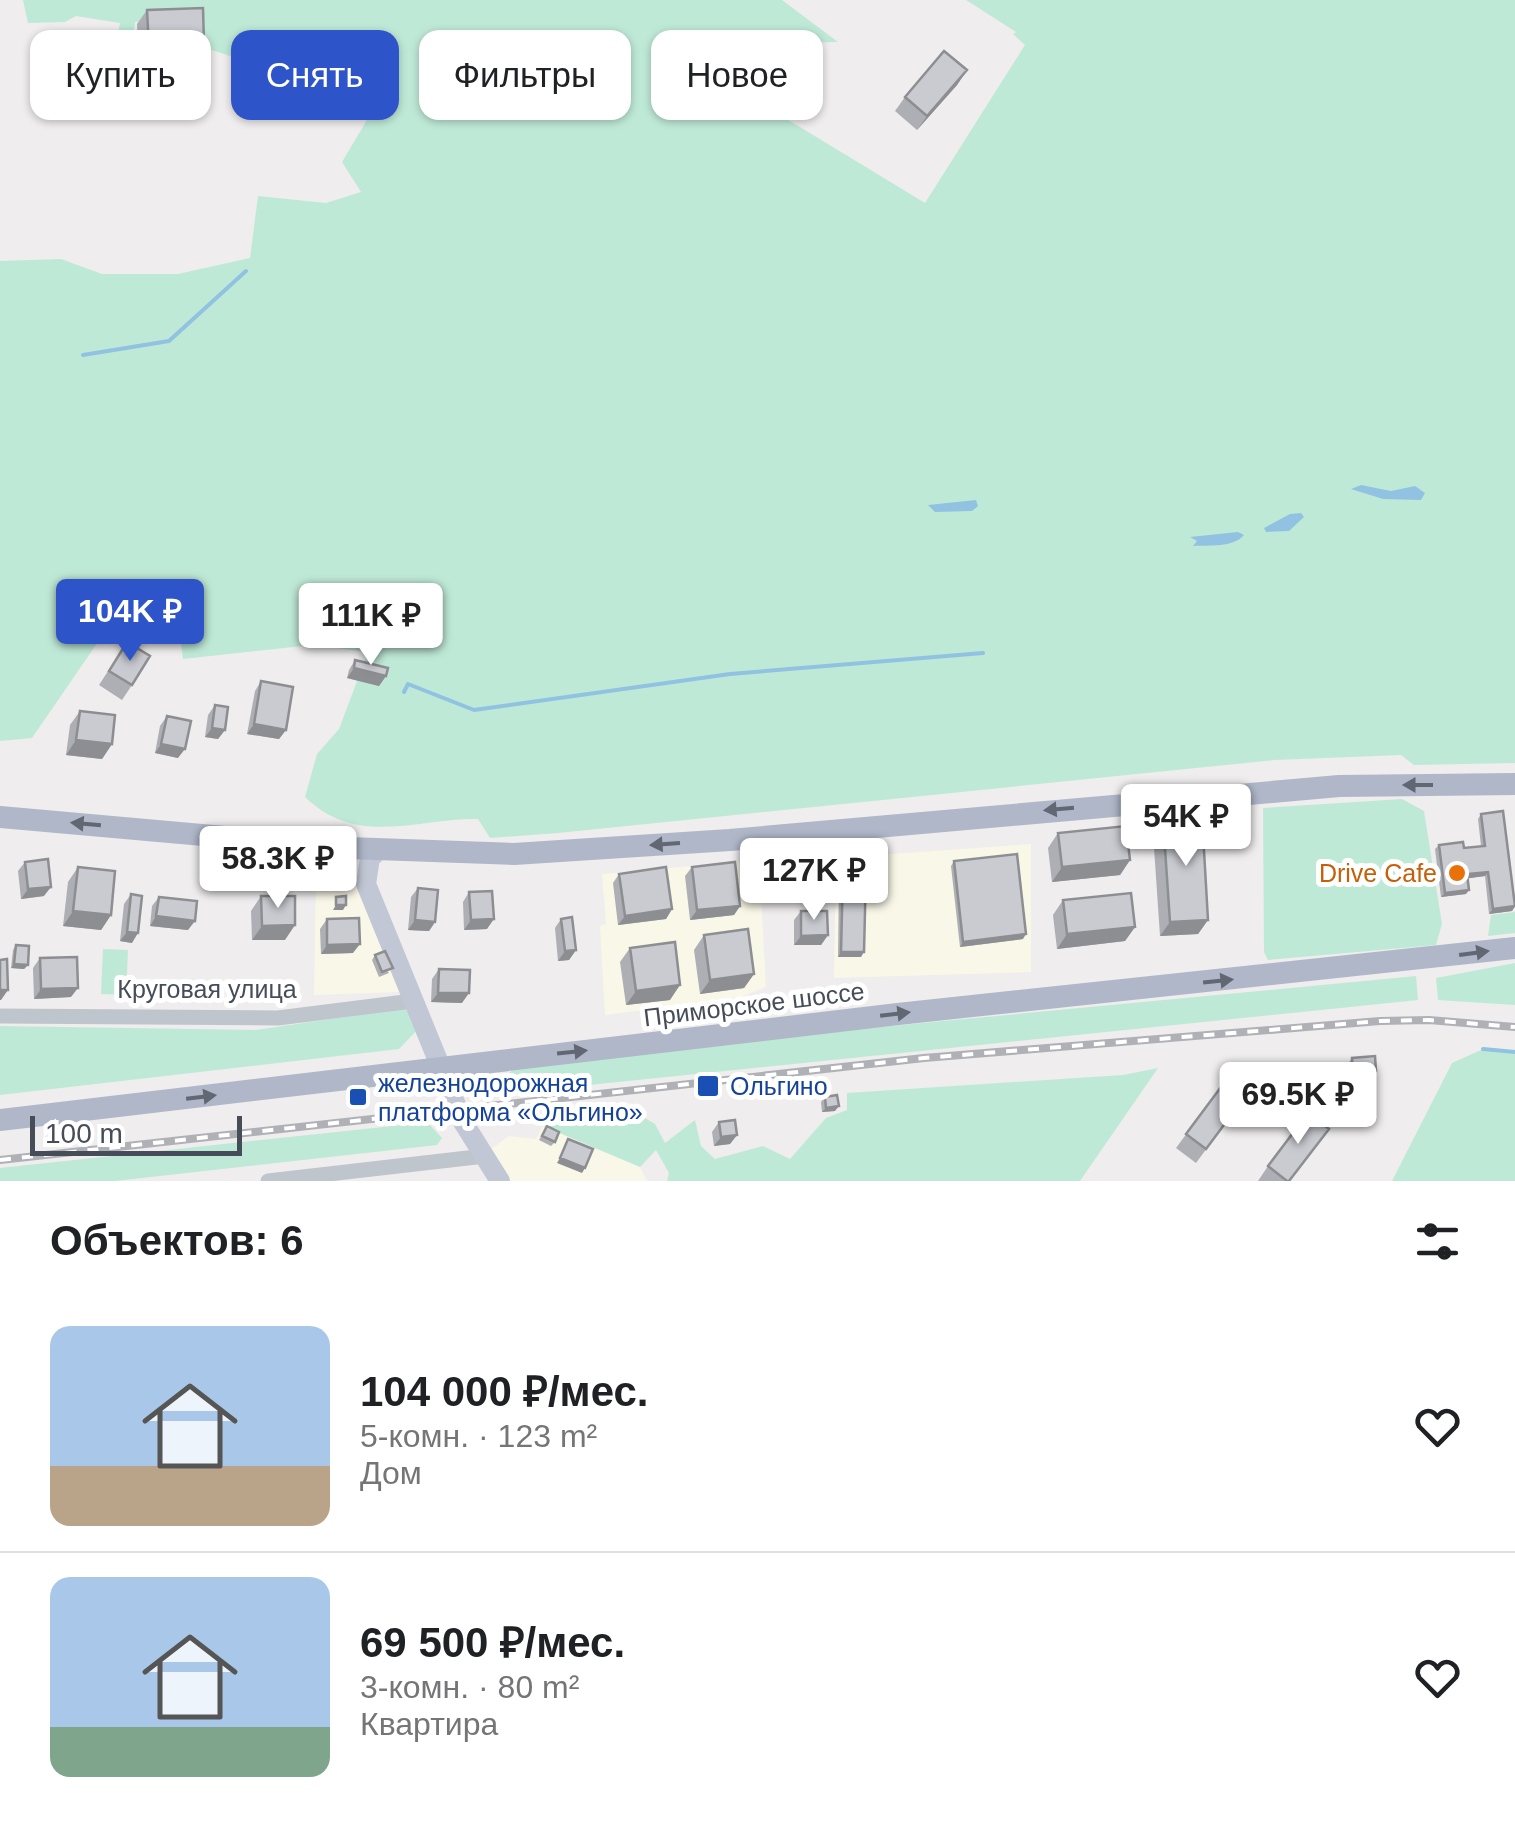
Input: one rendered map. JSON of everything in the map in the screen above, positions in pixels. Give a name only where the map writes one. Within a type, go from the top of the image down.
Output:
[{"type":"main road","points":[[0,817],[379,850],[514,854],[730,840],[1339,786],[1515,784]]},
{"type":"main road","points":[[379,850],[370,858],[366,884],[463,1122],[500,1181]]},
{"type":"main road","name":"Приморское шоссе","points":[[0,1120],[1515,948]]},
{"type":"street","name":"Круговая улица","points":[[0,1016],[278,1018],[412,1000]]},
{"type":"street","points":[[268,1181],[484,1156]]},
{"type":"shaded area","points":[[1031,844],[1031,972],[834,978],[836,858]]},
{"type":"shaded area","points":[[759,860],[766,987],[741,997],[605,1015],[600,926],[606,924],[602,874]]},
{"type":"shaded area","points":[[316,878],[356,884],[401,992],[314,995]]},
{"type":"shaded area","points":[[543,1126],[640,1167],[647,1181],[505,1181],[491,1149],[509,1136],[536,1139]]},
{"type":"green space","points":[[23,0],[782,0],[822,30],[651,30],[651,120],[788,120],[925,203],[1025,45],[1013,34],[1016,32],[966,0],[1515,0],[1515,763],[1414,765],[1401,755],[1275,760],[490,838],[478,819],[366,826],[325,813],[305,797],[317,754],[339,729],[368,652],[312,645],[183,659],[181,643],[100,639],[32,738],[0,741],[0,261],[61,259],[102,274],[178,274],[250,258],[258,196],[326,203],[361,192],[342,162],[367,120],[399,120],[399,30],[231,30],[231,56],[211,50],[211,30],[198,30],[197,19],[135,22],[134,30],[119,30],[120,23],[76,16],[65,22],[28,23]]},
{"type":"green space","points":[[823,31],[838,42],[823,42]]},
{"type":"green space","points":[[1402,799],[1424,811],[1442,924],[1436,945],[1268,960],[1264,952],[1263,808]]},
{"type":"green space","points":[[1515,912],[1515,933],[1488,936],[1491,915]]},
{"type":"green space","points":[[103,949],[128,950],[126,995],[101,994]]},
{"type":"green space","points":[[1515,963],[1515,1005],[1438,1000],[1436,978]]},
{"type":"green space","points":[[1416,976],[1418,1000],[511,1093],[505,1077],[515,1067],[723,1042]]},
{"type":"green space","points":[[405,1008],[418,1029],[399,1049],[0,1095],[0,1026],[256,1030]]},
{"type":"green space","points":[[1483,1049],[1515,1052],[1515,1181],[1392,1181],[1452,1063]]},
{"type":"green space","points":[[1158,1068],[1080,1181],[667,1181],[669,1173],[656,1150],[640,1167],[543,1126],[638,1114],[655,1124],[665,1143],[695,1120],[701,1146],[715,1159],[763,1146],[790,1159],[826,1118],[847,1110],[847,1093],[1123,1075]]},
{"type":"green space","points":[[430,1125],[442,1138],[437,1145],[115,1181],[0,1181],[0,1168]]},
{"type":"water","points":[[1361,485],[1391,491],[1415,486],[1425,493],[1421,500],[1383,499],[1351,489]]},
{"type":"water","points":[[976,500],[978,506],[972,511],[935,512],[928,505]]},
{"type":"water","points":[[1301,513],[1304,517],[1289,531],[1266,532],[1264,528],[1290,514]]},
{"type":"water","points":[[1238,532],[1244,535],[1220,545],[1193,546],[1197,541],[1190,537]]},
{"type":"building","points":[[203,8],[204,30],[148,30],[147,10]]},
{"type":"building","points":[[944,51],[967,70],[927,116],[905,97]]},
{"type":"building","points":[[431,611],[435,633],[410,637],[406,615]]},
{"type":"building","points":[[127,642],[150,656],[132,685],[109,671]]},
{"type":"building","points":[[355,660],[388,668],[386,676],[354,668]]},
{"type":"building","points":[[261,681],[293,687],[286,730],[254,724]]},
{"type":"building","points":[[215,705],[228,707],[225,730],[212,728]]},
{"type":"building","points":[[80,711],[115,715],[112,744],[76,740]]},
{"type":"building","points":[[167,716],[191,721],[185,749],[161,744]]},
{"type":"building","points":[[1503,811],[1515,906],[1493,909],[1488,872],[1467,874],[1469,890],[1445,893],[1439,845],[1463,842],[1464,848],[1485,846],[1481,814]]},
{"type":"building","points":[[1202,816],[1208,920],[1170,922],[1163,819]]},
{"type":"building","points":[[1126,826],[1130,860],[1062,867],[1058,833]]},
{"type":"building","points":[[1017,854],[1026,934],[963,942],[954,861]]},
{"type":"building","points":[[48,859],[51,887],[28,889],[25,862]]},
{"type":"building","points":[[735,862],[740,906],[697,910],[692,867]]},
{"type":"building","points":[[78,867],[115,871],[111,915],[73,911]]},
{"type":"building","points":[[666,867],[672,909],[625,916],[619,874]]},
{"type":"building","points":[[843,871],[866,871],[864,952],[841,952]]},
{"type":"building","points":[[418,888],[438,890],[435,922],[415,920]]},
{"type":"building","points":[[492,891],[494,919],[471,920],[469,892]]},
{"type":"building","points":[[1131,893],[1135,927],[1067,934],[1063,900]]},
{"type":"building","points":[[131,894],[142,896],[138,933],[127,932]]},
{"type":"building","points":[[261,896],[295,896],[295,925],[262,926]]},
{"type":"building","points":[[346,896],[346,905],[336,905],[336,897]]},
{"type":"building","points":[[159,897],[197,901],[195,921],[156,916]]},
{"type":"building","points":[[801,911],[827,911],[828,935],[801,936]]},
{"type":"building","points":[[572,917],[576,950],[565,951],[561,919]]},
{"type":"building","points":[[359,918],[360,944],[327,945],[327,919]]},
{"type":"building","points":[[748,929],[754,974],[710,980],[704,935]]},
{"type":"building","points":[[675,942],[680,985],[636,991],[630,948]]},
{"type":"building","points":[[16,945],[29,946],[28,965],[14,964]]},
{"type":"building","points":[[385,951],[393,968],[382,972],[375,955]]},
{"type":"building","points":[[77,957],[78,988],[41,989],[40,958]]},
{"type":"building","points":[[7,959],[8,990],[0,990],[0,960]]},
{"type":"building","points":[[439,969],[470,970],[469,993],[438,993]]},
{"type":"building","points":[[1375,1056],[1376,1071],[1353,1073],[1352,1058]]},
{"type":"building","points":[[1224,1083],[1244,1098],[1206,1149],[1186,1134]]},
{"type":"building","points":[[837,1095],[839,1106],[826,1108],[825,1097]]},
{"type":"building","points":[[1308,1113],[1329,1129],[1287,1181],[1268,1166]]},
{"type":"building","points":[[735,1120],[737,1135],[721,1137],[719,1122]]},
{"type":"building","points":[[547,1126],[559,1132],[555,1142],[542,1136]]},
{"type":"building","points":[[568,1139],[593,1149],[585,1168],[560,1158]]},
{"type":"waterway","points":[[83,355],[169,341],[246,271]]},
{"type":"waterway","points":[[404,692],[408,684],[474,710],[730,674],[983,653]]},
{"type":"waterway","points":[[1483,1049],[1515,1052]]},
{"type":"railway","points":[[0,1160],[924,1058],[1380,1021],[1429,1020],[1515,1027]]},
{"type":"place","name":"Drive Cafe","points":[[1457,873]]},
{"type":"place","name":"Ольгино","points":[[708,1086]]},
{"type":"place","name":"железнодорожная платформа «Ольгино»","points":[[358,1097]]}]
